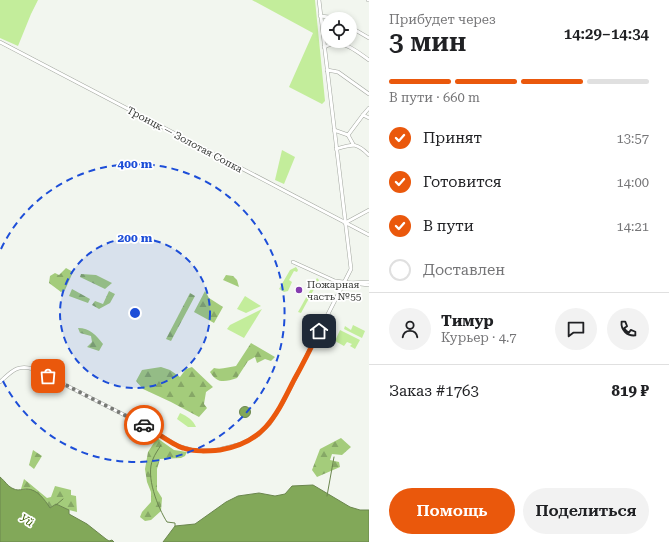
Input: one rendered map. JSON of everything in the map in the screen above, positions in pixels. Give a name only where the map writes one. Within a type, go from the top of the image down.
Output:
[{"type":"street","points":[[318,0],[321,24]]},
{"type":"street","points":[[357,31],[369,38]]},
{"type":"street","name":"Троицк — Золотая Сопка","points":[[0,42],[369,235]]},
{"type":"street","points":[[0,382],[18,368],[26,367],[144,425],[184,449],[202,451],[230,448],[258,435],[270,423],[276,416],[351,269],[324,48]]},
{"type":"street","points":[[350,48],[369,60]]},
{"type":"street","points":[[327,70],[338,72],[369,94]]},
{"type":"street","points":[[348,135],[369,108]]},
{"type":"street","points":[[363,114],[369,118]]},
{"type":"street","points":[[334,130],[348,135],[353,144]]},
{"type":"street","points":[[336,148],[353,144],[358,145],[369,155]]},
{"type":"street","points":[[345,223],[369,210]]},
{"type":"street","points":[[294,262],[335,282],[369,284]]},
{"type":"shaded area","points":[[0,0],[38,0],[18,46],[0,38]]},
{"type":"shaded area","points":[[252,0],[315,0],[325,101],[322,104],[289,87],[313,33]]},
{"type":"shaded area","points":[[282,150],[295,157],[284,184],[275,180]]},
{"type":"shaded area","points":[[296,267],[298,270],[297,272],[294,271],[289,280],[292,282],[288,291],[284,292],[279,289],[290,270]]},
{"type":"shaded area","points":[[317,278],[319,280],[301,313],[298,312]]},
{"type":"shaded area","points":[[245,296],[261,306],[246,313],[237,309]]},
{"type":"shaded area","points":[[262,309],[244,338],[227,329],[230,325]]},
{"type":"shaded area","points":[[353,325],[365,331],[362,338],[344,329],[345,326],[351,330]]},
{"type":"shaded area","points":[[340,330],[360,340],[355,349],[350,346],[352,344],[347,342],[344,346],[335,341]]},
{"type":"shaded area","points":[[180,413],[190,418],[196,427],[188,427],[177,419]]},
{"type":"green space","points":[[66,268],[73,272],[65,290],[61,292],[49,283],[50,276],[55,273],[59,275]]},
{"type":"green space","points":[[81,274],[96,275],[112,283],[105,289],[80,277]]},
{"type":"green space","points":[[226,275],[233,276],[237,280],[239,287],[223,280]]},
{"type":"green space","points":[[72,289],[90,299],[88,303],[69,296]]},
{"type":"green space","points":[[109,291],[115,294],[110,303],[99,309],[92,305],[95,301],[103,304]]},
{"type":"green space","points":[[205,291],[209,298],[223,307],[214,323],[194,312]]},
{"type":"green space","points":[[190,293],[195,296],[171,341],[166,339]]},
{"type":"green space","points":[[78,328],[86,329],[98,338],[103,344],[99,351],[87,347],[92,342],[91,336],[80,333]]},
{"type":"green space","points":[[251,343],[275,357],[271,361],[265,359],[257,363],[255,357],[248,361],[237,378],[225,381],[215,379],[210,372],[214,368],[222,369],[236,366]]},
{"type":"green space","points":[[161,367],[170,370],[180,377],[186,369],[192,367],[213,387],[206,392],[204,404],[207,408],[199,417],[143,389],[136,381],[142,370]]},
{"type":"green space","points":[[157,438],[174,450],[187,452],[185,456],[181,458],[160,459],[157,469],[157,490],[162,498],[161,511],[151,520],[145,521],[140,517],[142,512],[151,502],[151,492],[147,482],[145,469],[148,452]]},
{"type":"green space","points":[[341,438],[351,447],[342,455],[332,454],[330,460],[339,462],[340,467],[317,477],[312,470],[320,449]]},
{"type":"green space","points":[[33,450],[42,456],[34,469],[29,465]]},
{"type":"green space","points":[[24,479],[47,498],[51,497],[55,486],[71,490],[71,495],[76,496],[77,512],[56,504],[50,508],[29,489],[21,489]]},
{"type":"water","points":[[245,406],[249,408],[251,412],[249,416],[245,418],[241,416],[239,412],[241,408]]},
{"type":"water","name":"Уй","points":[[0,477],[14,489],[31,489],[43,498],[50,508],[56,504],[69,510],[69,514],[87,524],[109,541],[112,540],[114,542],[0,542]]},
{"type":"water","points":[[313,485],[350,507],[360,510],[369,510],[369,542],[163,542],[175,526],[195,524],[226,502],[238,496],[259,493],[275,496],[285,494],[292,486]]},
{"type":"waterway","points":[[161,445],[151,466],[152,483],[163,516],[167,522],[175,523],[175,526]]},
{"type":"waterway","points":[[327,496],[334,457]]},
{"type":"waterway","points":[[56,505],[63,499]]},
{"type":"way so far","points":[[48,376],[144,425]]},
{"type":"place","name":"Пожарная часть №55","points":[[299,290]]},
{"type":"route","points":[[144,425],[184,449],[202,451],[230,448],[251,439],[258,435],[276,416],[319,331]]}]
